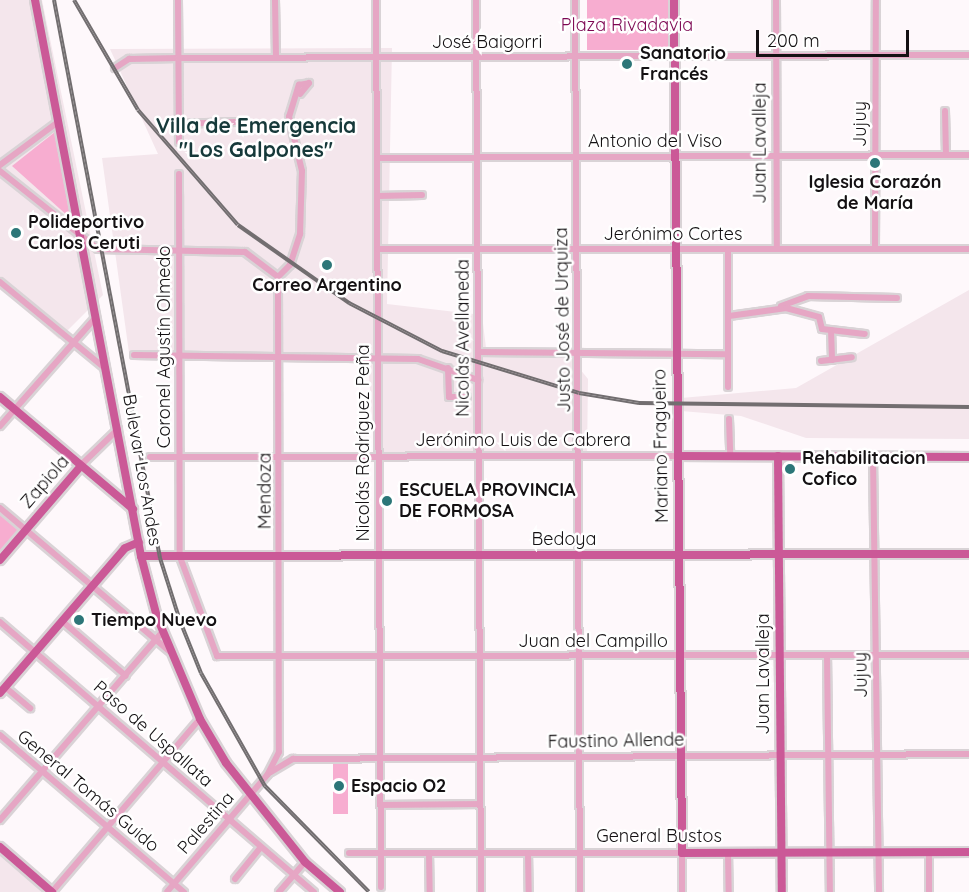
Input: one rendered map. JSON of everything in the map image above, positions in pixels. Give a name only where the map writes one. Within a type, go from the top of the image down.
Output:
[{"type":"main road","name":"Bulevar Los Andes","points":[[35,0],[143,566],[162,632],[200,720],[250,795],[305,862],[340,892]]},
{"type":"main road","name":"Mariano Fragueiro","points":[[674,0],[682,853]]},
{"type":"main road","points":[[0,397],[80,467],[133,509]]},
{"type":"main road","name":"Jerónimo Luis de Cabrera","points":[[678,456],[969,457]]},
{"type":"main road","name":"Juan Lavalleja","points":[[778,456],[780,655],[778,853],[782,892]]},
{"type":"main road","name":"Zapiola","points":[[0,560],[80,467]]},
{"type":"main road","points":[[2,690],[125,548],[139,542]]},
{"type":"main road","name":"Bedoya","points":[[141,556],[160,558],[280,555],[969,554]]},
{"type":"main road","name":"Bedoya","points":[[143,566],[160,558]]},
{"type":"main road","points":[[0,847],[52,892]]},
{"type":"main road","name":"General Bustos","points":[[682,853],[969,852]]},
{"type":"street","points":[[178,0],[179,142]]},
{"type":"street","points":[[275,0],[276,58]]},
{"type":"street","name":"Nicolás Rodríguez Peña","points":[[376,0],[380,358],[377,657],[381,887]]},
{"type":"street","name":"Nicolás Avellaneda","points":[[476,0],[481,892]]},
{"type":"street","name":"Justo José de Urquiza","points":[[575,0],[580,458],[580,892]]},
{"type":"street","name":"Juan Lavalleja","points":[[776,0],[777,249]]},
{"type":"street","name":"Jujuy","points":[[875,249],[876,0]]},
{"type":"street","name":"José Baigorri","points":[[115,68],[129,59],[178,58],[969,55]]},
{"type":"street","points":[[0,171],[81,240],[103,250],[252,253],[278,277],[290,265],[300,234],[302,171],[289,117],[300,94]]},
{"type":"street","points":[[945,111],[946,155]]},
{"type":"street","points":[[0,165],[58,122]]},
{"type":"street","points":[[178,124],[235,122]]},
{"type":"street","name":"Antonio del Viso","points":[[378,158],[969,155]]},
{"type":"street","name":"Coronel Agustín Olmedo","points":[[179,174],[180,557],[217,656]]},
{"type":"street","points":[[378,196],[422,195]]},
{"type":"street","name":"Jerónimo Cortes","points":[[378,249],[969,249]]},
{"type":"street","points":[[728,250],[728,387]]},
{"type":"street","name":"Mendoza","points":[[268,774],[280,741],[278,277]]},
{"type":"street","points":[[0,282],[71,343],[107,369]]},
{"type":"street","points":[[729,316],[778,308],[808,296],[897,298]]},
{"type":"street","points":[[778,308],[819,317],[820,327],[865,334]]},
{"type":"street","points":[[0,426],[97,316]]},
{"type":"street","points":[[831,330],[832,360]]},
{"type":"street","points":[[478,352],[578,355],[728,354]]},
{"type":"street","points":[[134,355],[279,355],[426,360],[478,380]]},
{"type":"street","points":[[821,362],[852,357]]},
{"type":"street","points":[[448,368],[449,397],[467,397]]},
{"type":"street","points":[[729,419],[730,456]]},
{"type":"street","name":"Zapiola","points":[[80,467],[118,429]]},
{"type":"street","name":"Jerónimo Luis de Cabrera","points":[[150,457],[580,458],[678,456]]},
{"type":"street","name":"Jujuy","points":[[873,457],[879,892]]},
{"type":"street","points":[[0,508],[155,642],[169,651]]},
{"type":"street","points":[[62,621],[126,676]]},
{"type":"street","name":"Paso de Uspallata","points":[[0,622],[314,892]]},
{"type":"street","points":[[0,820],[44,772],[162,632]]},
{"type":"street","points":[[827,655],[830,892]]},
{"type":"street","name":"Juan del Campillo","points":[[217,656],[969,655]]},
{"type":"street","points":[[2,690],[30,708]]},
{"type":"street","points":[[52,892],[200,720]]},
{"type":"street","name":"General Tomás Guido","points":[[0,735],[184,892]]},
{"type":"street","points":[[268,774],[293,759],[283,753],[280,741]]},
{"type":"street","name":"Faustino Allende","points":[[293,759],[779,754],[829,754],[878,758],[969,754]]},
{"type":"street","name":"Palestina","points":[[167,892],[268,774]]},
{"type":"street","points":[[381,805],[480,804]]},
{"type":"street","points":[[235,879],[261,847]]},
{"type":"street","points":[[929,852],[929,892]]},
{"type":"street","points":[[429,853],[430,892]]},
{"type":"street","points":[[528,853],[529,892]]},
{"type":"street","name":"General Bustos","points":[[349,854],[682,853]]},
{"type":"street","name":"Mariano Fragueiro","points":[[682,853],[682,892]]},
{"type":"street","points":[[728,853],[729,892]]},
{"type":"street","points":[[279,892],[305,862]]},
{"type":"shaded area","points":[[0,0],[42,0],[103,295],[59,339],[0,287]]},
{"type":"shaded area","points":[[392,48],[387,304],[482,315],[487,356],[571,358],[588,379],[587,458],[375,459],[368,363],[130,360],[102,158],[158,154],[110,49]]},
{"type":"shaded area","points":[[969,290],[969,439],[806,438],[741,416],[681,411],[681,398],[796,388]]},
{"type":"shaded area","points":[[0,854],[45,892],[0,892]]},
{"type":"green space","name":"Plaza Rivadavia","points":[[587,0],[668,0],[668,50],[587,50]]},
{"type":"green space","points":[[55,132],[71,213],[69,217],[12,166]]},
{"type":"green space","points":[[0,511],[20,528],[0,551]]},
{"type":"green space","name":"Espacio O2","points":[[333,758],[348,758],[348,814],[333,814]]},
{"type":"railway","points":[[54,0],[160,558],[180,621],[201,673],[265,786],[369,892]]},
{"type":"railway","points":[[74,0],[138,110],[238,225],[349,303],[442,351],[579,393],[639,403],[969,407]]},
{"type":"place","name":"Sanatorio Francés","points":[[627,64]]},
{"type":"place","name":"Iglesia Corazón de María","points":[[875,163]]},
{"type":"place","name":"Polideportivo Carlos Ceruti","points":[[16,233]]},
{"type":"place","name":"Correo Argentino","points":[[327,265]]},
{"type":"place","name":"Rehabilitacion Cofico","points":[[790,469]]},
{"type":"place","name":"ESCUELA PROVINCIA DE FORMOSA","points":[[387,501]]},
{"type":"place","name":"Tiempo Nuevo","points":[[79,620]]},
{"type":"place","name":"Espacio O2","points":[[339,786]]},
{"type":"district","name":"Villa de Emergencia \"Los Galpones\"","points":[[256,137]]}]
